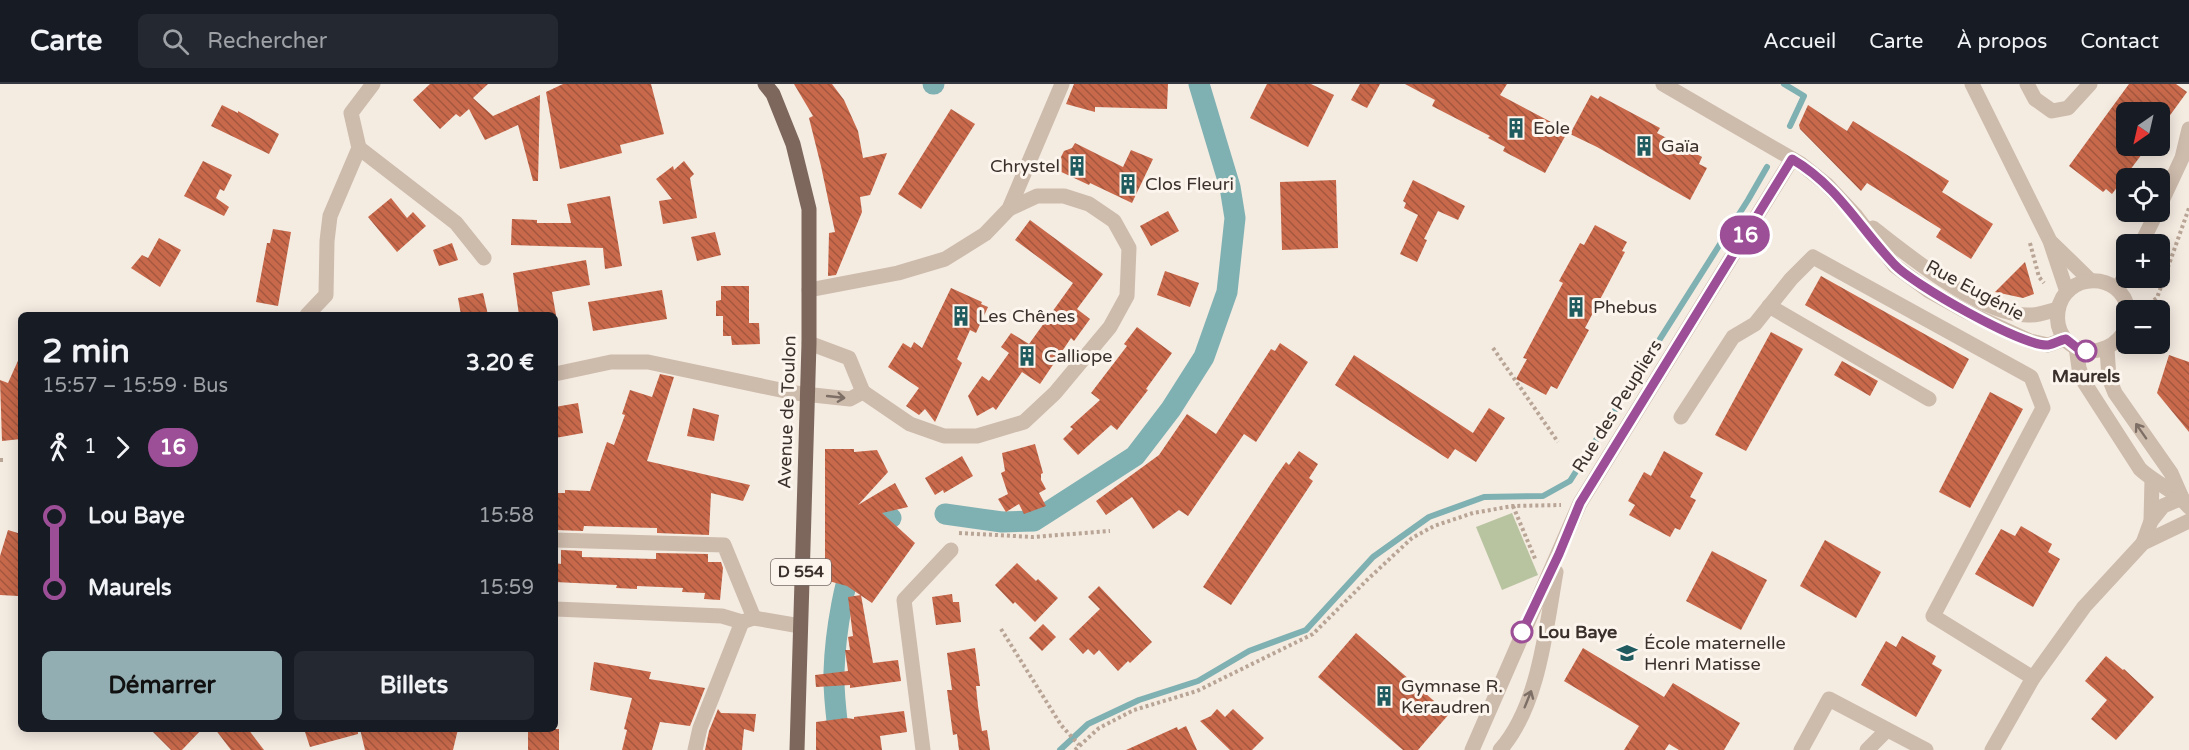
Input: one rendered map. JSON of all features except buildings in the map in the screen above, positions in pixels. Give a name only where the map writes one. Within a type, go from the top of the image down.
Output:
[{"type":"main road","name":"Avenue de Toulon","points":[[765,84],[773,94],[794,144],[808,209],[809,343],[797,750]]},
{"type":"street","points":[[310,312],[326,295],[330,216],[359,148],[351,113],[373,84]]},
{"type":"street","points":[[809,290],[898,273],[945,259],[985,234],[1009,209],[1062,84]]},
{"type":"street","name":"Rue Eugénie","points":[[1663,84],[1792,159],[1826,184],[1856,216],[1895,266],[1929,291],[1967,312],[2030,341],[2048,345],[2071,343],[2096,351],[2106,349]]},
{"type":"street","points":[[1972,84],[2050,241],[2067,292]]},
{"type":"street","points":[[2027,84],[2035,99],[2052,111],[2068,108],[2090,84]]},
{"type":"street","points":[[2170,185],[2186,154],[2189,129]]},
{"type":"street","points":[[359,148],[456,223],[484,258]]},
{"type":"street","name":"Rue des Peupliers","points":[[1472,750],[1580,503],[1792,159]]},
{"type":"street","points":[[809,343],[849,358],[863,392],[910,424],[944,436],[977,436],[1024,423],[1055,393],[1110,327],[1127,296],[1129,248],[1114,221],[1089,204],[1064,196],[1037,196],[1009,209]]},
{"type":"street","name":"Rue Eugénie","points":[[1856,216],[1939,277],[1969,296],[2004,311],[2030,315],[2058,309]]},
{"type":"street","points":[[2050,241],[2091,280]]},
{"type":"street","points":[[1681,417],[1733,337],[1755,324],[1791,279],[1813,257],[2031,377],[2043,408],[1933,616],[2033,678]]},
{"type":"street","points":[[2125,300],[2117,289],[2109,284],[2091,280],[2079,283],[2067,292],[2058,309],[2058,325],[2071,343],[2084,382],[2140,469],[2185,503]]},
{"type":"street","points":[[1769,306],[1929,399]]},
{"type":"street","points":[[2116,341],[2106,349],[2109,378],[2115,393],[2171,473],[2185,503]]},
{"type":"street","points":[[558,373],[611,362],[648,362],[807,394],[850,399],[863,392]]},
{"type":"street","points":[[2140,469],[2151,464],[2157,454]]},
{"type":"street","points":[[2144,543],[2151,521],[2152,480]]},
{"type":"street","points":[[2151,521],[2163,506],[2185,503]]},
{"type":"street","points":[[1992,750],[2033,678],[2084,607],[2144,543],[2189,521]]},
{"type":"street","points":[[558,540],[724,545],[748,620],[700,728],[695,750]]},
{"type":"street","points":[[923,750],[904,600],[951,550]]},
{"type":"street","name":"Rue des Peupliers","points":[[1500,750],[1517,724],[1531,692],[1540,658],[1559,554]]},
{"type":"street","points":[[558,609],[722,616],[800,626]]},
{"type":"street","points":[[1801,750],[1829,699],[1926,750]]},
{"type":"street","points":[[1867,750],[1887,730]]},
{"type":"path","points":[[2154,300],[2157,298],[2189,208]]},
{"type":"path","points":[[1493,348],[1558,442]]},
{"type":"path","points":[[1074,750],[1099,728],[1134,710],[1197,691],[1313,634],[1367,579],[1412,538],[1434,526],[1473,513],[1513,506],[1580,503]]},
{"type":"path","points":[[1513,506],[1545,583]]},
{"type":"path","points":[[957,533],[1033,537],[1110,531]]},
{"type":"path","points":[[1001,629],[1060,725],[1078,745]]},
{"type":"green space","points":[[1512,513],[1538,575],[1502,590],[1476,527]]},
{"type":"waterway","points":[[945,514],[1002,522],[1034,521],[1135,456],[1171,409],[1204,357],[1227,292],[1235,218],[1230,187],[1199,84]]},
{"type":"waterway","points":[[1784,84],[1804,96],[1790,126]]},
{"type":"waterway","points":[[1060,750],[1088,724],[1139,700],[1198,681],[1249,651],[1306,630],[1373,557],[1429,517],[1484,497],[1543,496],[1570,481],[1767,167]]},
{"type":"waterway","points":[[840,750],[834,672],[836,641],[846,586],[856,554],[863,542],[891,518]]},
{"type":"bus line","name":"16","points":[[1522,632],[1580,503],[1792,159],[1826,184],[1856,216],[1895,266],[1929,291],[1967,312],[2030,341],[2048,345],[2066,339],[2070,344],[2086,351]]},
{"type":"place","name":"Eole","points":[[1516,128]]},
{"type":"place","name":"Gaïa","points":[[1644,146]]},
{"type":"place","name":"Chrystel","points":[[1077,166]]},
{"type":"place","name":"Clos Fleuri","points":[[1128,184]]},
{"type":"place","name":"Phebus","points":[[1576,307]]},
{"type":"place","name":"Les Chênes","points":[[961,316]]},
{"type":"place","name":"Maurels","points":[[2086,351]]},
{"type":"place","name":"Calliope","points":[[1027,356]]},
{"type":"place","name":"Lou Baye","points":[[1522,632]]},
{"type":"place","name":"École maternelle Henri Matisse","points":[[1627,653]]},
{"type":"place","name":"Gymnase R. Keraudren","points":[[1384,696]]}]
